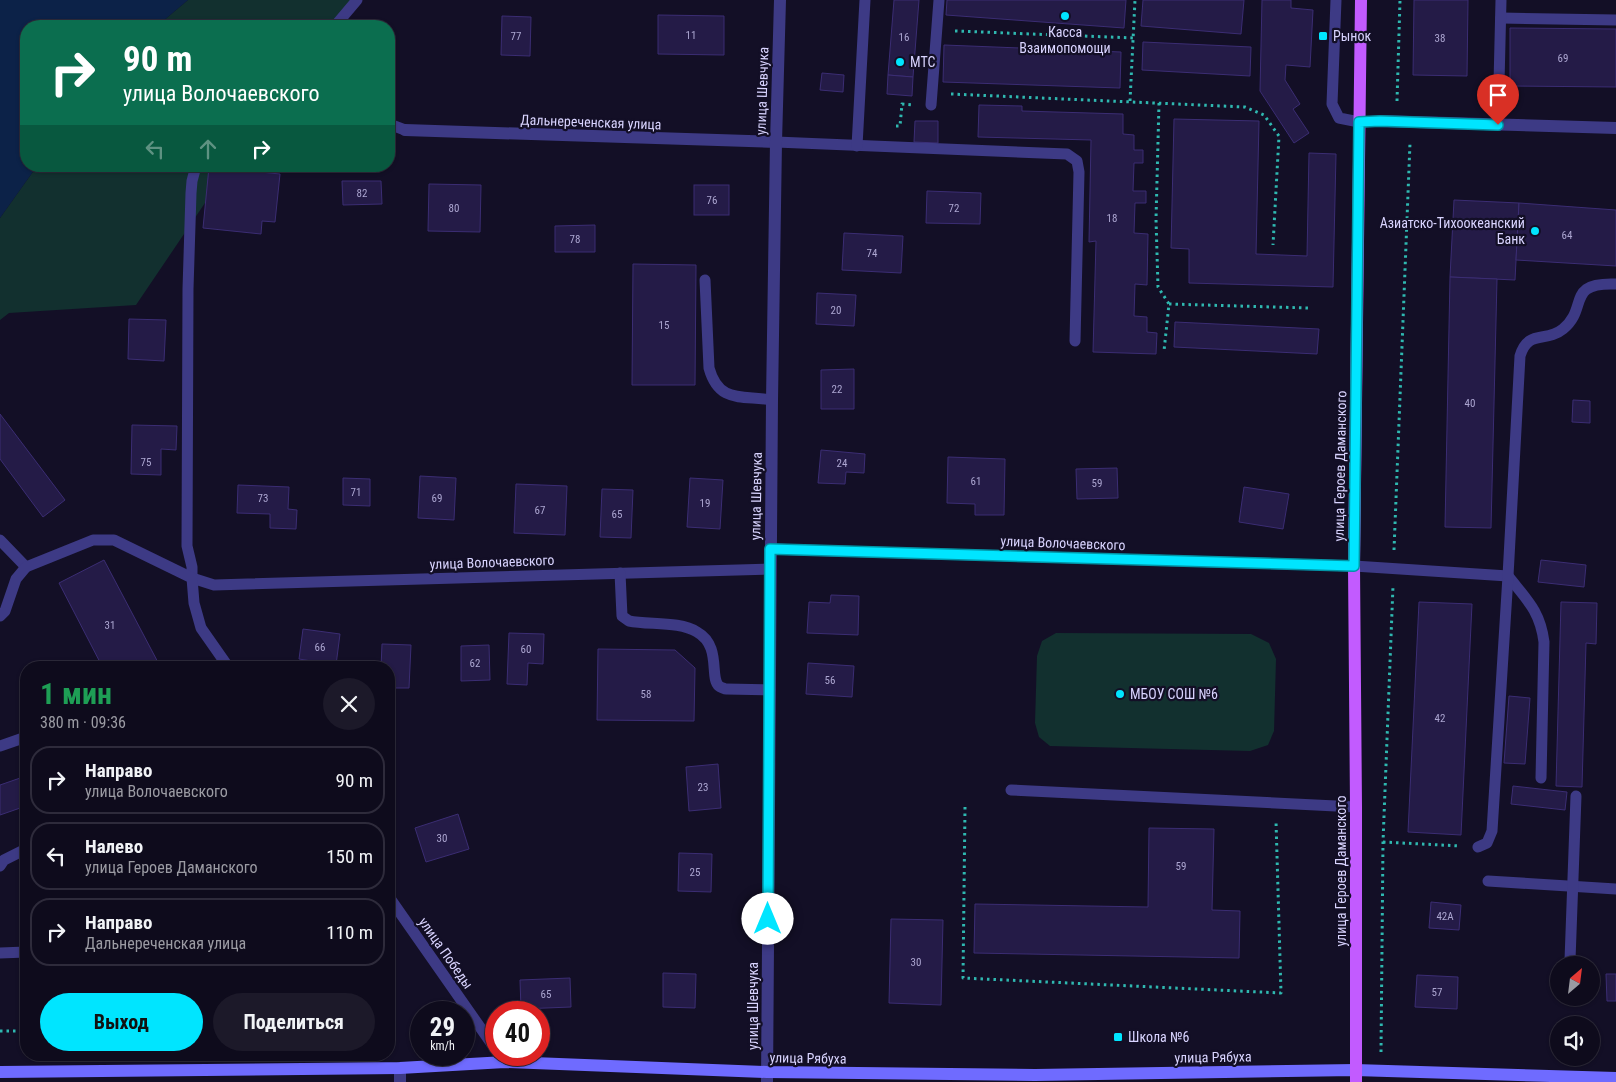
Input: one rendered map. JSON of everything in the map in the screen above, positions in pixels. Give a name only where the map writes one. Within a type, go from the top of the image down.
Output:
[{"type":"main road","name":"улица Героев Даманского","points":[[1356,1076],[1354,566],[1362,0]]},
{"type":"main road","name":"улица Рябуха","points":[[0,1072],[400,1068],[485,1060]]},
{"type":"main road","name":"улица Рябуха","points":[[550,1061],[767,1077],[1035,1075],[1616,1078]]},
{"type":"street","name":"улица Шевчука","points":[[767,1077],[770,549],[780,0]]},
{"type":"street","points":[[1380,121],[1616,128]]},
{"type":"street","name":"Дальнереченская улица","points":[[405,130],[776,142]]},
{"type":"street","points":[[400,1068],[400,1082]]},
{"type":"lane","points":[[340,20],[357,0]]},
{"type":"lane","points":[[857,146],[865,0]]},
{"type":"lane","points":[[932,105],[939,0]]},
{"type":"lane","points":[[1336,0],[1332,104],[1339,118],[1359,122],[1380,121]]},
{"type":"lane","points":[[1498,125],[1501,0]]},
{"type":"lane","points":[[1501,18],[1616,20]]},
{"type":"lane","points":[[395,126],[405,130]]},
{"type":"lane","points":[[776,142],[1067,154],[1077,161],[1079,172],[1075,341]]},
{"type":"lane","points":[[194,172],[191,194],[188,289],[186,546],[192,567],[194,603],[201,628],[224,661]]},
{"type":"lane","points":[[705,280],[709,368],[712,379],[718,388],[730,396],[741,399],[755,397],[772,400]]},
{"type":"lane","points":[[1478,847],[1487,843],[1492,831],[1520,356],[1523,347],[1528,341],[1561,331],[1569,324],[1586,289],[1598,283],[1616,284]]},
{"type":"lane","name":"улица Волочаевского","points":[[26,567],[93,540],[103,539],[114,540],[192,578],[214,585],[770,569]]},
{"type":"lane","points":[[0,540],[26,567],[16,579],[6,612],[0,616]]},
{"type":"lane","name":"улица Волочаевского","points":[[770,549],[1354,566],[1508,576]]},
{"type":"lane","points":[[620,573],[622,616],[629,622],[684,627],[697,632],[707,641],[714,656],[716,682],[720,687],[726,689],[770,690]]},
{"type":"lane","points":[[1508,576],[1535,610],[1542,625],[1544,642],[1541,778]]},
{"type":"lane","points":[[0,746],[20,739]]},
{"type":"lane","points":[[1011,790],[1356,807]]},
{"type":"lane","points":[[1570,956],[1576,796]]},
{"type":"lane","points":[[0,866],[4,860],[20,852]]},
{"type":"lane","points":[[1488,881],[1616,889]]},
{"type":"lane","name":"улица Победы","points":[[395,906],[485,1034]]},
{"type":"lane","points":[[0,952],[20,952]]},
{"type":"path","points":[[1130,101],[1136,0]]},
{"type":"path","points":[[1397,103],[1400,0]]},
{"type":"path","points":[[937,31],[1134,38]]},
{"type":"path","points":[[892,126],[900,126],[902,104],[932,105],[948,108],[950,94],[1245,106],[1264,115],[1278,136],[1273,244]]},
{"type":"path","points":[[1159,103],[1156,219],[1158,286],[1169,304],[1164,351]]},
{"type":"path","points":[[1169,304],[1308,308]]},
{"type":"path","points":[[965,808],[962,978],[1281,993],[1276,804]]},
{"type":"path","points":[[1383,842],[1478,847]]},
{"type":"path","points":[[0,1031],[20,1031]]},
{"type":"green space","points":[[188,0],[356,0],[336,20],[164,20]]},
{"type":"green space","points":[[33,172],[226,172],[136,305],[9,313],[0,320],[0,218]]},
{"type":"green space","points":[[1056,633],[1251,634],[1269,643],[1276,659],[1274,731],[1268,745],[1250,751],[1050,746],[1039,737],[1035,723],[1037,656],[1042,641]]},
{"type":"water","points":[[0,0],[188,0],[164,20],[20,20],[20,172],[33,172],[0,218]]},
{"type":"building","points":[[894,0],[919,0],[913,77],[888,75]]},
{"type":"building","points":[[947,0],[1126,0],[1124,28],[946,15]]},
{"type":"building","points":[[1143,0],[1244,0],[1241,34],[1141,26]]},
{"type":"building","points":[[1262,0],[1291,0],[1291,8],[1313,10],[1310,67],[1286,65],[1285,80],[1300,104],[1293,109],[1309,133],[1294,143],[1260,91]]},
{"type":"building","points":[[1414,0],[1468,0],[1467,76],[1413,75]]},
{"type":"building","points":[[658,15],[724,16],[724,55],[658,54]]},
{"type":"building","points":[[502,16],[531,17],[530,56],[501,55]]},
{"type":"building","points":[[1510,28],[1616,29],[1616,87],[1510,86]]},
{"type":"building","points":[[1143,42],[1251,47],[1250,76],[1142,70]]},
{"type":"building","points":[[944,45],[1121,52],[1120,88],[943,82]]},
{"type":"building","points":[[822,73],[844,75],[843,92],[820,90]]},
{"type":"building","points":[[888,75],[913,77],[912,96],[887,94]]},
{"type":"building","points":[[979,105],[1022,106],[1022,111],[1123,114],[1123,134],[1134,135],[1134,150],[1143,150],[1143,163],[1134,163],[1133,191],[1146,191],[1146,203],[1135,203],[1134,233],[1148,234],[1147,285],[1135,284],[1134,316],[1147,317],[1147,332],[1157,333],[1156,354],[1093,352],[1096,241],[1089,242],[1091,140],[978,137]]},
{"type":"building","points":[[1174,119],[1259,121],[1256,254],[1307,256],[1309,153],[1336,154],[1333,287],[1189,283],[1189,249],[1171,248]]},
{"type":"building","points":[[915,121],[938,121],[938,143],[914,142]]},
{"type":"building","points":[[209,172],[280,174],[275,222],[262,221],[261,234],[203,228]]},
{"type":"building","points":[[342,181],[381,181],[382,204],[343,205]]},
{"type":"building","points":[[429,184],[481,185],[480,232],[428,231]]},
{"type":"building","points":[[694,185],[729,185],[729,215],[694,215]]},
{"type":"building","points":[[927,191],[981,193],[980,224],[926,223]]},
{"type":"building","points":[[1454,200],[1519,203],[1515,280],[1450,277]]},
{"type":"building","points":[[1519,203],[1616,210],[1616,266],[1516,260]]},
{"type":"building","points":[[595,225],[595,252],[555,252],[555,226]]},
{"type":"building","points":[[844,233],[903,236],[901,273],[842,270]]},
{"type":"building","points":[[633,264],[696,265],[695,385],[632,385]]},
{"type":"building","points":[[1450,277],[1497,279],[1491,528],[1445,527]]},
{"type":"building","points":[[817,293],[856,295],[854,326],[816,324]]},
{"type":"building","points":[[129,319],[166,320],[164,361],[128,359]]},
{"type":"building","points":[[1175,322],[1319,329],[1317,354],[1174,347]]},
{"type":"building","points":[[854,369],[854,409],[821,409],[821,370]]},
{"type":"building","points":[[1573,400],[1590,401],[1590,423],[1572,422]]},
{"type":"building","points":[[0,414],[65,500],[43,517],[0,459]]},
{"type":"building","points":[[132,425],[177,426],[176,450],[161,449],[161,475],[131,474]]},
{"type":"building","points":[[821,450],[865,454],[864,473],[846,472],[845,484],[818,483]]},
{"type":"building","points":[[948,457],[1005,459],[1004,515],[975,515],[975,504],[947,503]]},
{"type":"building","points":[[1117,468],[1118,498],[1077,499],[1076,469]]},
{"type":"building","points":[[420,476],[456,478],[454,520],[418,518]]},
{"type":"building","points":[[343,478],[370,479],[370,506],[343,505]]},
{"type":"building","points":[[690,478],[723,480],[720,529],[687,527]]},
{"type":"building","points":[[516,484],[567,486],[565,535],[514,533]]},
{"type":"building","points":[[238,485],[289,487],[288,509],[297,510],[296,529],[270,528],[270,514],[237,513]]},
{"type":"building","points":[[1244,487],[1289,494],[1283,529],[1239,522]]},
{"type":"building","points":[[602,489],[633,490],[631,538],[600,537]]},
{"type":"building","points":[[104,560],[157,661],[99,661],[59,583]]},
{"type":"building","points":[[1541,560],[1586,565],[1584,587],[1538,582]]},
{"type":"building","points":[[831,595],[859,596],[858,635],[807,633],[809,602],[830,603]]},
{"type":"building","points":[[1419,602],[1472,604],[1461,835],[1408,832]]},
{"type":"building","points":[[1561,602],[1597,603],[1596,644],[1586,643],[1582,787],[1556,786]]},
{"type":"building","points":[[303,629],[340,634],[337,661],[299,659]]},
{"type":"building","points":[[509,633],[544,634],[543,664],[528,663],[527,685],[507,684]]},
{"type":"building","points":[[382,644],[411,645],[409,688],[395,688],[395,661],[381,661]]},
{"type":"building","points":[[489,645],[490,680],[461,681],[461,646]]},
{"type":"building","points":[[598,649],[675,650],[695,668],[694,721],[597,720]]},
{"type":"building","points":[[808,663],[854,666],[852,697],[806,694]]},
{"type":"building","points":[[1509,696],[1530,698],[1525,764],[1504,763]]},
{"type":"building","points":[[718,764],[721,808],[689,811],[686,767]]},
{"type":"building","points":[[20,778],[20,808],[0,815],[0,785]]},
{"type":"building","points":[[1513,786],[1567,792],[1565,810],[1511,804]]},
{"type":"building","points":[[458,814],[469,849],[426,862],[415,828]]},
{"type":"building","points":[[1149,828],[1214,829],[1212,910],[1240,911],[1239,958],[974,953],[975,904],[1148,907]]},
{"type":"building","points":[[679,853],[712,854],[711,892],[678,891]]},
{"type":"building","points":[[1431,902],[1461,905],[1459,930],[1429,928]]},
{"type":"building","points":[[891,919],[943,920],[941,1005],[889,1003]]},
{"type":"building","points":[[663,973],[696,974],[695,1008],[663,1007]]},
{"type":"building","points":[[1606,974],[1616,974],[1616,1001],[1607,1001]]},
{"type":"building","points":[[1417,975],[1458,977],[1457,1009],[1415,1007]]},
{"type":"building","points":[[570,978],[571,1007],[550,1008],[550,1001],[521,1001],[520,980]]},
{"type":"place","name":"Касса Взаимопомощи","points":[[1065,16]]},
{"type":"place","name":"Рынок","points":[[1323,36]]},
{"type":"place","name":"МТС","points":[[900,62]]},
{"type":"place","name":"Азиатско-Тихоокеанский Банк","points":[[1535,231]]},
{"type":"place","name":"МБОУ СОШ №6","points":[[1120,694]]},
{"type":"place","name":"Школа №6","points":[[1118,1037]]},
{"type":"route","points":[[768,919],[770,549],[1354,566],[1359,122],[1498,125]]}]
